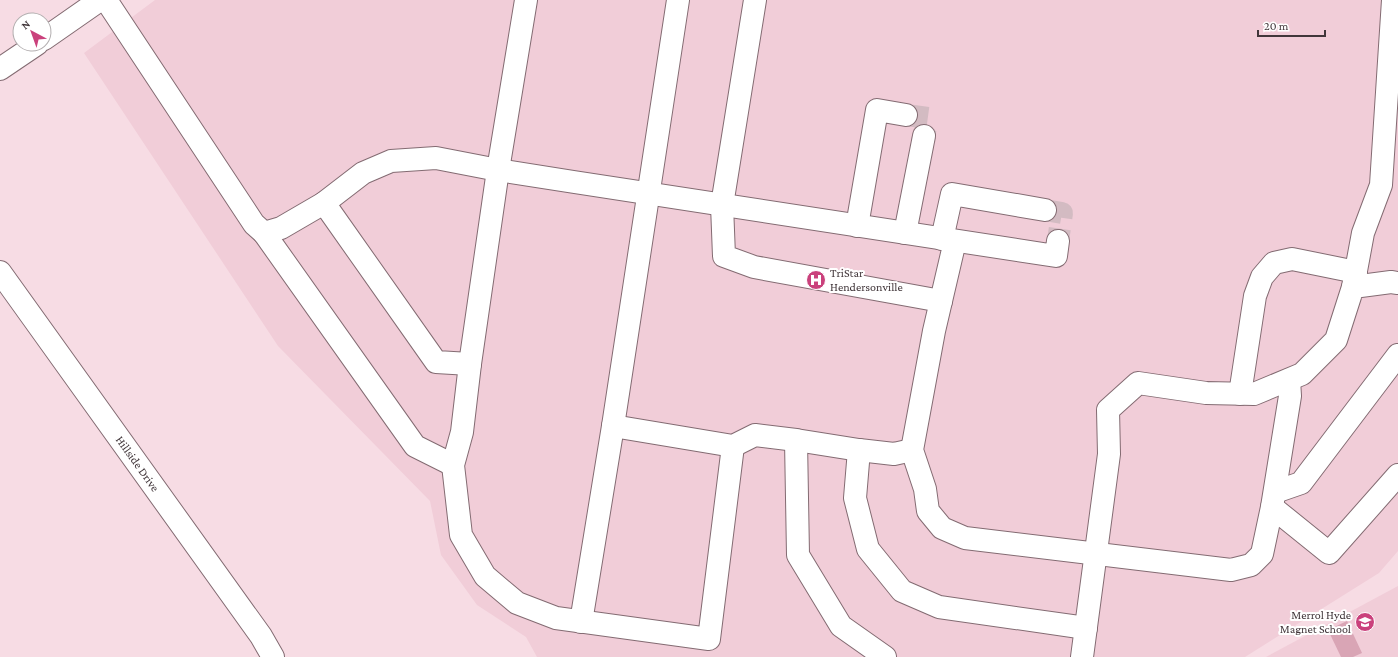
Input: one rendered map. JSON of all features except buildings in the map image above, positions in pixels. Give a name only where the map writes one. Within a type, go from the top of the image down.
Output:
[{"type":"street","points":[[52,33],[100,0]]},
{"type":"street","points":[[106,0],[254,224],[264,233],[415,446],[453,465]]},
{"type":"street","points":[[526,0],[498,170],[470,364],[462,432],[453,465],[461,534],[485,576],[517,603],[556,618],[709,639],[733,446]]},
{"type":"street","points":[[581,622],[613,426],[678,0]]},
{"type":"street","points":[[755,0],[722,205],[724,256],[754,267],[941,301]]},
{"type":"street","points":[[1082,657],[1109,454],[1108,410],[1138,383],[1206,393],[1254,394],[1302,374],[1336,340],[1355,279],[1363,233],[1381,184],[1394,57],[1393,0]]},
{"type":"street","points":[[0,69],[25,52]]},
{"type":"street","points":[[856,226],[877,110],[906,115]]},
{"type":"street","points":[[905,233],[924,136]]},
{"type":"street","points":[[264,233],[281,228],[324,203],[363,173],[391,161],[436,158],[498,170],[948,240],[1057,248]]},
{"type":"street","points":[[1045,210],[952,194],[941,301],[912,450],[925,489],[928,511],[942,528],[965,538],[1096,552],[1231,570],[1250,566],[1262,554],[1273,500],[1290,396],[1289,380]]},
{"type":"street","points":[[324,203],[436,362],[470,364]]},
{"type":"street","points":[[1240,394],[1255,296],[1262,277],[1274,263],[1292,259],[1355,279],[1398,283]]},
{"type":"street","name":"Hillside Drive","points":[[0,272],[261,636],[273,657]]},
{"type":"street","points":[[1273,500],[1301,483],[1398,355]]},
{"type":"street","points":[[613,426],[733,446],[755,435],[894,454],[912,450]]},
{"type":"street","points":[[796,440],[798,555],[841,626],[885,657]]},
{"type":"street","points":[[859,450],[855,498],[868,549],[902,591],[939,607],[1086,628]]},
{"type":"street","points":[[1273,500],[1329,553],[1398,475]]},
{"type":"shaded area","name":"TriStar Hendersonville","points":[[155,0],[1398,0],[1398,551],[1379,573],[1245,657],[537,657],[526,637],[477,605],[441,555],[430,501],[278,346],[84,53]]},
{"type":"shaded area","name":"Merrol Hyde Magnet School","points":[[1398,586],[1398,657],[1266,657]]},
{"type":"shaded area","points":[[1347,621],[1362,653],[1353,657],[1341,657],[1328,630]]},
{"type":"tunnel","points":[[906,115],[928,118],[924,136]]},
{"type":"tunnel","points":[[1045,210],[1062,213],[1058,241]]},
{"type":"place","name":"TriStar Hendersonville","points":[[816,280]]},
{"type":"place","name":"Merrol Hyde Magnet School","points":[[1365,622]]}]
